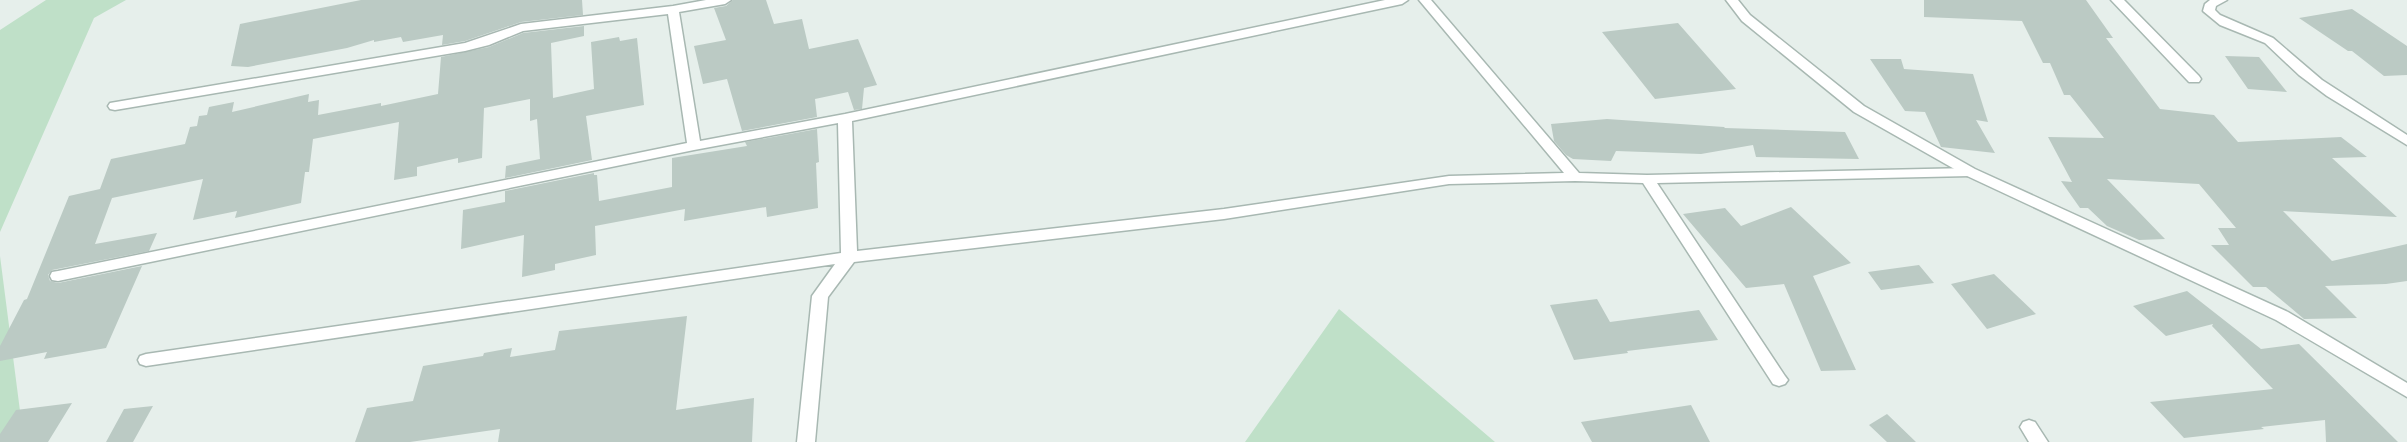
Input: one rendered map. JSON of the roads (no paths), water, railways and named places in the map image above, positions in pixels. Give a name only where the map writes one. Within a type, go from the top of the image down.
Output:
[{"type":"street","points":[[115,106],[466,47],[521,28],[543,24],[673,10],[725,0]]},
{"type":"street","points":[[58,276],[694,146],[845,118],[1402,0]]},
{"type":"street","points":[[1425,0],[1575,177]]},
{"type":"street","points":[[1732,0],[1746,18],[1859,109],[1970,172],[2282,316],[2407,391]]},
{"type":"street","points":[[2117,0],[2194,80]]},
{"type":"street","points":[[2221,0],[2211,4],[2209,11],[2217,20],[2257,34],[2277,46],[2289,60],[2331,93],[2407,141]]},
{"type":"street","points":[[673,10],[694,146]]},
{"type":"street","points":[[806,442],[820,296],[849,258],[845,118]]},
{"type":"street","points":[[146,360],[849,258],[1224,214],[1449,180],[1575,177],[1647,179],[1970,172]]},
{"type":"street","points":[[1647,179],[1779,380]]},
{"type":"street","points":[[2029,427],[2039,442]]}]
